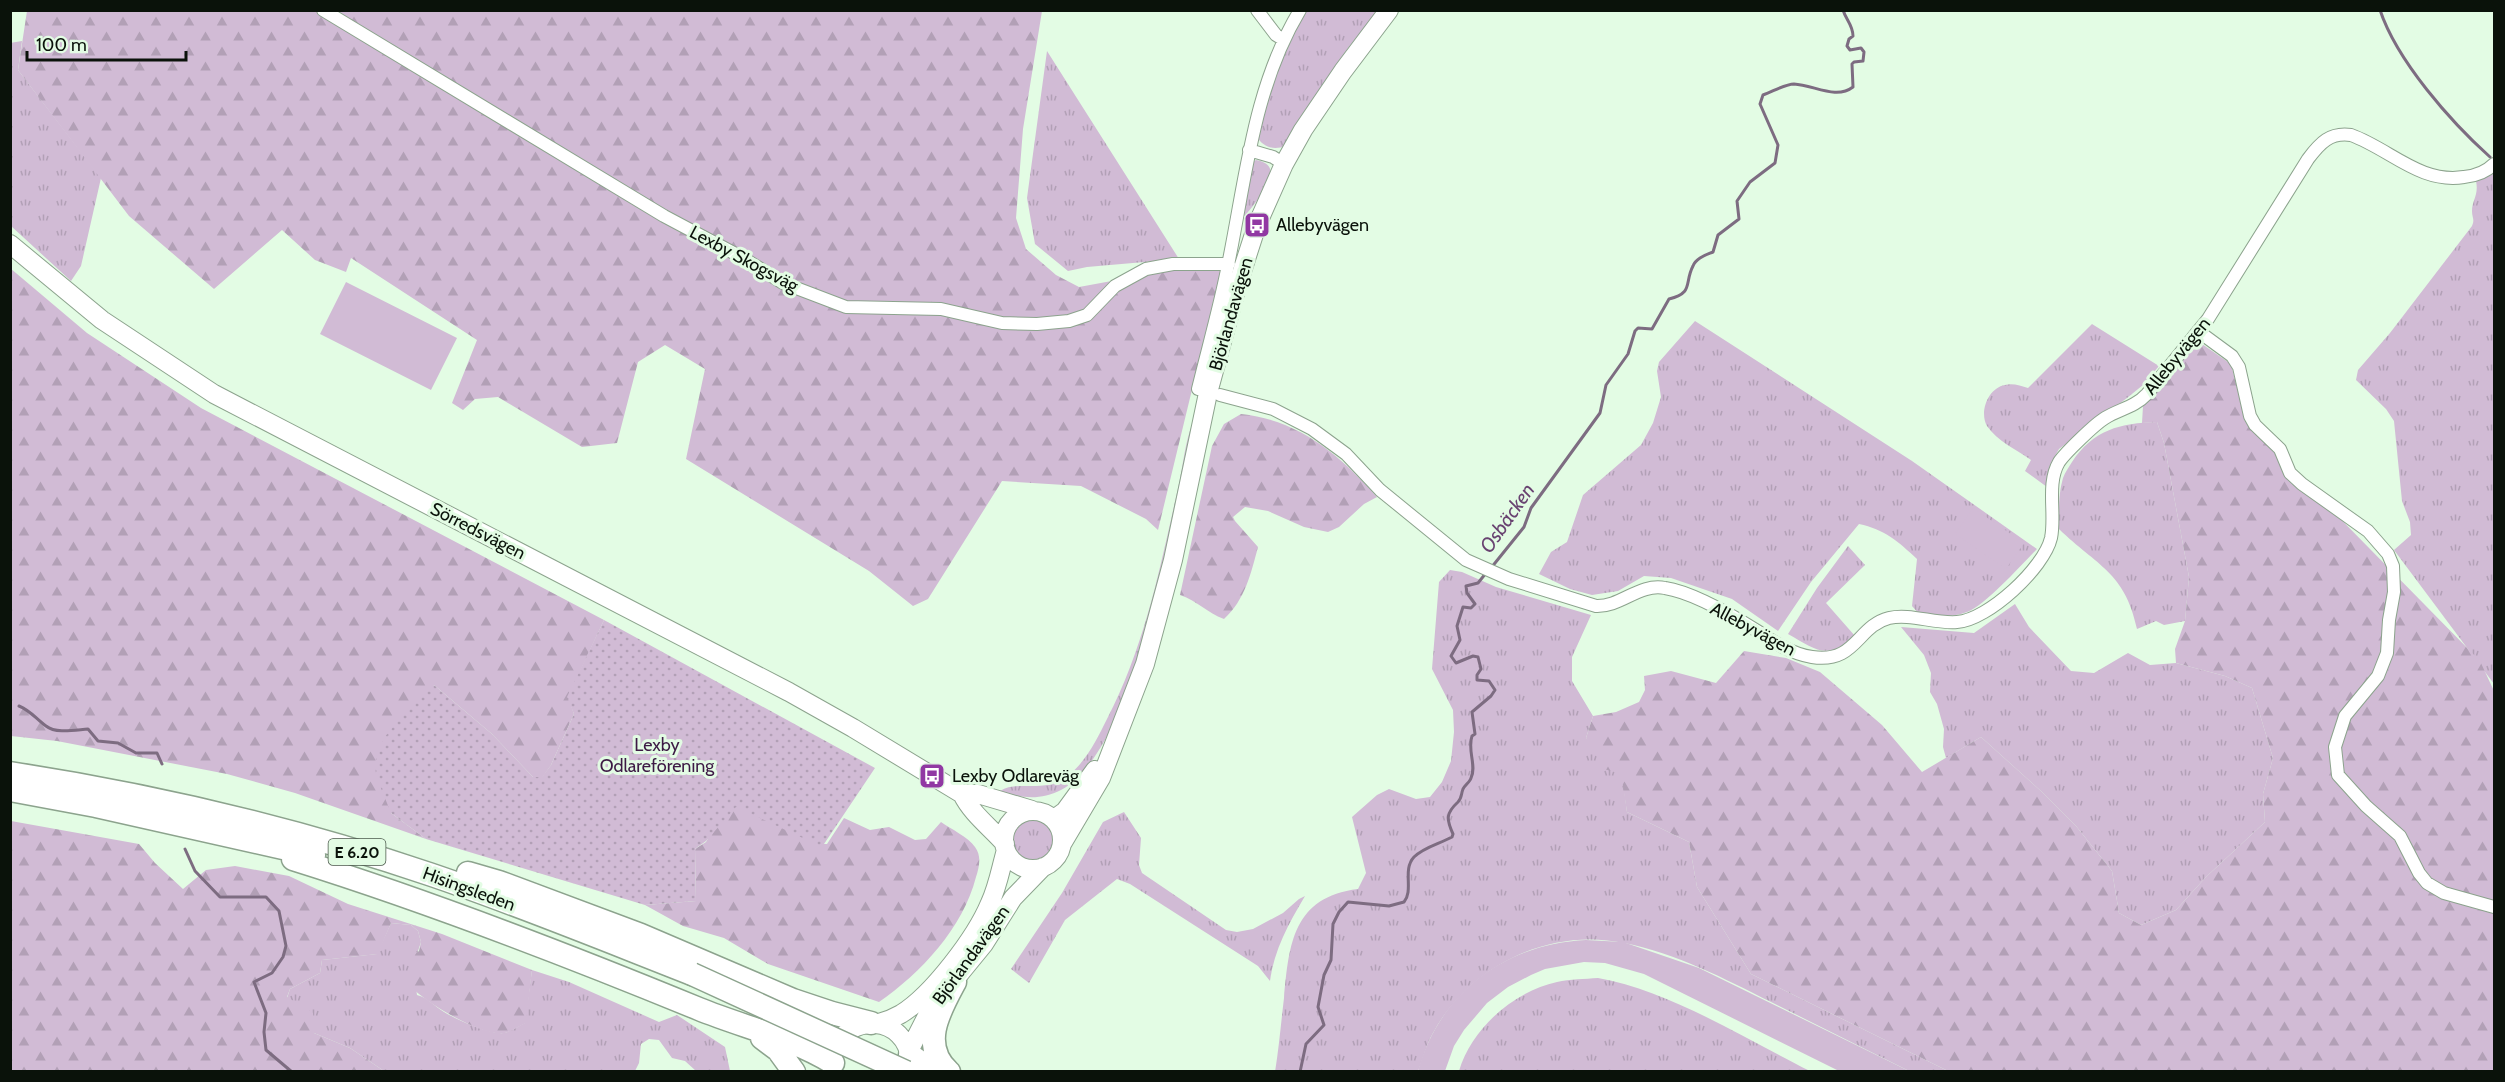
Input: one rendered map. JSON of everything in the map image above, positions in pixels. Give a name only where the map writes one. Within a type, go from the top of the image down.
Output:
[{"type":"highway","name":"Hisingsleden","points":[[10,773],[197,809],[267,826],[428,873],[554,919],[688,980],[870,1071]]},
{"type":"highway","name":"Hisingsleden","points":[[10,790],[192,826],[378,872],[688,980],[934,1071]]},
{"type":"highway","points":[[192,826],[393,891],[752,1030],[789,1042],[833,1068]]},
{"type":"highway","points":[[380,859],[450,868],[499,882],[641,935],[794,1000],[832,1013],[875,1023]]},
{"type":"highway","points":[[949,1071],[942,1066],[934,1050],[934,1030],[940,1010],[955,982]]},
{"type":"highway","points":[[752,1030],[778,1050],[794,1071]]},
{"type":"street","name":"Lexby Skogsväg","points":[[323,10],[664,216],[743,258],[783,283],[846,307],[941,309],[1002,322],[1036,324],[1069,321],[1087,315],[1115,286],[1146,269],[1173,264],[1229,264]]},
{"type":"street","points":[[1257,10],[1276,35],[1284,40]]},
{"type":"street","points":[[1229,264],[1249,150],[1263,97],[1284,40],[1300,10]]},
{"type":"street","name":"Björlandavägen","points":[[1062,844],[1101,778],[1145,664],[1185,506],[1209,392],[1243,266],[1257,225],[1289,166],[1303,130],[1343,71],[1389,10]]},
{"type":"street","name":"Allebyvägen","points":[[1209,392],[1273,409],[1312,429],[1346,454],[1374,484],[1435,537],[1458,555],[1495,574],[1596,606],[1610,604],[1647,588],[1673,589],[1726,614],[1791,651],[1823,658],[1839,656],[1888,619],[1949,623],[1974,618],[2003,598],[2045,554],[2053,528],[2054,478],[2063,457],[2094,426],[2142,399],[2198,331],[2242,268],[2308,159],[2325,139],[2342,133],[2351,135],[2411,168],[2442,178],[2472,176],[2494,164]]},
{"type":"street","points":[[1249,150],[1273,157],[1289,166]]},
{"type":"street","name":"Sörredsvägen","points":[[10,244],[102,320],[223,399],[789,692],[962,794],[978,794],[1032,810]]},
{"type":"street","name":"Björlandavägen","points":[[1209,392],[1212,331],[1229,264]]},
{"type":"street","points":[[2198,331],[2232,356],[2239,367],[2250,416],[2280,449],[2290,472],[2302,484],[2368,531],[2388,554],[2393,566],[2394,592],[2387,653],[2378,676],[2345,716],[2334,747],[2338,775],[2366,806],[2400,836],[2419,873],[2427,883],[2444,893],[2494,907]]},
{"type":"street","name":"Björlandavägen","points":[[1054,819],[1065,811],[1111,749]]},
{"type":"street","name":"Sörredsvägen","points":[[962,794],[969,808],[985,821],[1005,847]]},
{"type":"street","points":[[1032,810],[1043,812],[1054,819],[1060,828],[1062,844],[1055,859],[1043,867],[1024,867],[1013,861],[1005,847],[1005,833],[1009,823],[1017,816],[1032,810]]},
{"type":"street","name":"Björlandavägen","points":[[833,1068],[836,1046],[844,1035],[858,1025],[875,1023],[902,1014],[938,980],[968,942],[991,902],[1005,847]]},
{"type":"street","name":"Björlandavägen","points":[[909,1062],[930,1010],[984,944],[1013,898],[1043,867]]},
{"type":"street","points":[[875,1023],[898,1033],[909,1062]]},
{"type":"green space","points":[[27,11],[1042,11],[1023,129],[1016,218],[1026,249],[1056,275],[1079,287],[1177,269],[1221,270],[1158,530],[1146,519],[1081,486],[1002,481],[928,599],[913,606],[869,571],[686,459],[705,369],[665,345],[638,362],[617,443],[582,447],[498,397],[475,399],[463,410],[452,403],[477,340],[351,258],[346,272],[315,260],[282,230],[214,289],[129,216],[18,70]]},
{"type":"green space","points":[[1305,11],[1378,11],[1348,48],[1286,146],[1270,147],[1263,144],[1257,137],[1261,120],[1278,72]]},
{"type":"green space","points":[[22,41],[18,70],[101,178],[81,266],[71,281],[11,226],[10,43]]},
{"type":"green space","points":[[1047,51],[1179,259],[1087,267],[1068,271],[1035,244],[1027,198]]},
{"type":"green space","points":[[1256,160],[1266,164],[1270,169],[1270,176],[1262,193],[1245,216],[1239,213],[1251,163]]},
{"type":"green space","points":[[2494,171],[2494,684],[2394,550],[2411,535],[2410,522],[2402,501],[2394,421],[2386,409],[2356,380],[2358,370],[2390,333],[2472,226],[2476,181]]},
{"type":"green space","points":[[10,268],[87,333],[201,408],[604,620],[568,697],[574,714],[551,765],[542,778],[533,777],[492,734],[434,685],[391,813],[426,839],[295,793],[227,774],[57,741],[11,736]]},
{"type":"green space","points":[[346,282],[457,338],[431,390],[320,334]]},
{"type":"green space","points":[[1695,321],[1912,461],[2037,549],[1994,593],[1975,608],[1955,615],[1920,615],[1912,606],[1917,559],[1891,537],[1859,524],[1811,582],[1778,631],[1732,599],[1671,578],[1644,576],[1618,591],[1592,595],[1570,589],[1539,574],[1551,552],[1567,542],[1583,495],[1641,445],[1653,423],[1661,397],[1657,371],[1659,362]]},
{"type":"green space","points":[[2092,324],[2159,366],[2143,385],[2059,449],[2050,465],[2047,487],[2025,471],[2031,460],[2002,441],[1987,426],[1985,408],[1990,396],[1999,387],[2011,384],[2028,388]]},
{"type":"green space","points":[[2199,342],[2231,364],[2245,419],[2260,437],[2480,661],[2494,691],[2494,1071],[1948,1071],[1751,974],[1697,887],[1689,842],[1627,812],[1621,774],[1604,769],[1586,738],[1593,716],[1616,712],[1639,702],[1645,690],[1644,676],[1671,671],[1716,683],[1744,651],[1786,658],[1820,672],[1882,725],[1922,772],[1981,737],[2076,826],[2112,871],[2119,913],[2141,925],[2176,910],[2206,877],[2265,822],[2263,794],[2273,758],[2252,688],[2225,676],[2176,663],[2175,649],[2185,621],[2189,577],[2164,443],[2157,422],[2142,423],[2143,406]]},
{"type":"green space","points":[[1241,414],[1282,424],[1317,442],[1348,467],[1377,497],[1364,504],[1339,527],[1328,532],[1304,527],[1268,511],[1245,507],[1233,517],[1258,547],[1242,595],[1224,619],[1180,595],[1212,446],[1224,424]]},
{"type":"green space","points":[[1193,422],[1150,622],[1132,678],[1112,727],[1088,766],[1061,790],[1038,797],[1000,791],[1015,786],[1040,786],[1059,781],[1081,763],[1099,734],[1132,663],[1150,606]]},
{"type":"green space","points":[[2157,422],[2164,443],[2189,577],[2185,621],[2164,625],[2156,621],[2137,629],[2132,610],[2117,582],[2108,571],[2059,529],[2061,484],[2080,451],[2098,436],[2108,430],[2131,424]]},
{"type":"green space","points":[[1973,508],[2024,543],[2006,569],[1955,534]]},
{"type":"green space","points":[[1848,546],[1865,565],[1826,603],[1855,636],[1845,644],[1829,651],[1806,645],[1788,634],[1817,588]]},
{"type":"green space","points":[[1450,570],[1462,572],[1496,587],[1591,615],[1572,657],[1572,681],[1593,716],[1586,738],[1622,774],[1627,812],[1689,842],[1697,887],[1751,974],[1948,1071],[1909,1071],[1700,968],[1643,947],[1596,940],[1568,941],[1540,947],[1514,957],[1489,971],[1467,988],[1448,1009],[1431,1038],[1418,1071],[1275,1072],[1289,959],[1298,926],[1307,913],[1320,902],[1336,894],[1358,889],[1366,873],[1352,817],[1377,795],[1389,789],[1416,799],[1430,797],[1442,782],[1451,761],[1454,732],[1453,710],[1432,669],[1439,582]]},
{"type":"green space","points":[[2015,604],[2029,627],[2071,671],[2094,673],[2128,653],[2150,665],[2176,663],[2225,676],[2252,688],[2273,758],[2263,794],[2265,822],[2206,877],[2176,910],[2141,925],[2119,913],[2112,871],[2076,826],[1981,737],[1946,758],[1943,747],[1944,729],[1937,704],[1930,692],[1931,673],[1924,655],[1901,627],[1974,633]]},
{"type":"green space","name":"Lexby Odlareförening","points":[[604,620],[875,768],[822,847],[736,807],[706,841],[695,849],[696,901],[645,905],[426,839],[391,813],[376,776],[375,762],[384,738],[408,708],[434,685],[492,734],[533,777],[542,777],[551,765],[574,714],[567,697]]},
{"type":"green space","points":[[728,801],[819,844],[827,844],[844,818],[870,830],[889,827],[915,840],[926,839],[941,822],[972,843],[977,851],[979,866],[970,896],[951,931],[938,948],[910,977],[879,1002],[768,964],[724,938],[683,926],[645,905],[696,901],[695,849],[706,842]]},
{"type":"green space","points":[[1124,812],[1141,838],[1139,865],[1142,873],[1226,930],[1237,932],[1253,929],[1283,913],[1305,896],[1279,948],[1270,981],[1258,966],[1130,884],[1117,879],[1065,920],[1029,983],[1011,969],[1062,893],[1103,822]]},
{"type":"green space","points":[[1034,815],[1051,822],[1058,839],[1051,856],[1034,863],[1017,856],[1010,839],[1017,822]]},
{"type":"green space","points":[[11,821],[139,844],[155,863],[183,889],[206,870],[235,866],[289,876],[348,904],[442,934],[532,970],[526,1023],[505,1033],[482,1030],[452,1016],[414,990],[407,983],[413,966],[411,957],[419,951],[421,942],[418,931],[411,925],[391,923],[378,954],[322,960],[320,973],[290,989],[287,997],[313,1013],[314,1033],[350,1048],[384,1071],[11,1071]]},
{"type":"green space","points":[[391,923],[411,925],[418,931],[421,942],[413,966],[417,995],[462,1021],[498,1033],[506,1032],[525,1023],[532,970],[569,982],[659,1022],[677,1015],[725,1047],[730,1071],[696,1071],[685,1061],[672,1058],[659,1040],[649,1039],[641,1044],[639,1063],[635,1071],[384,1071],[350,1048],[314,1033],[299,1006],[287,998],[290,989],[320,973],[322,960],[377,954]]},
{"type":"green space","points":[[1586,940],[1623,942],[1699,968],[1909,1071],[1839,1071],[1644,974],[1605,963],[1584,962],[1545,969],[1508,987],[1487,1003],[1464,1030],[1454,1046],[1445,1071],[1418,1071],[1428,1043],[1442,1018],[1459,996],[1480,977],[1503,962],[1529,951]]},
{"type":"green space","points":[[1598,978],[1625,984],[1679,1004],[1810,1071],[1459,1071],[1474,1040],[1496,1014],[1510,1003],[1525,994],[1557,982]]},
{"type":"waterway","name":"Osbäcken","points":[[1491,568],[1524,527],[1531,508],[1600,413],[1606,385],[1628,354],[1635,331],[1638,328],[1652,329],[1669,299],[1682,294],[1687,287],[1694,263],[1713,252],[1718,235],[1739,219],[1737,201],[1750,182],[1775,163],[1778,145],[1760,104],[1763,95],[1790,84],[1832,92],[1846,91],[1853,87],[1852,64],[1863,61],[1864,52],[1861,48],[1850,50],[1847,46],[1853,32],[1843,10]]},
{"type":"waterway","points":[[2380,10],[2388,30],[2412,70],[2443,109],[2490,157]]},
{"type":"waterway","name":"Osbäcken","points":[[1300,1072],[1306,1044],[1324,1025],[1318,1007],[1324,975],[1331,960],[1333,924],[1339,912],[1348,902],[1389,906],[1404,902],[1408,892],[1409,868],[1414,857],[1427,848],[1452,837],[1448,816],[1460,799],[1473,773],[1471,741],[1475,734],[1472,712],[1495,690],[1489,681],[1477,680],[1481,669],[1478,657],[1473,656],[1456,663],[1451,656],[1460,640],[1457,626],[1463,607],[1471,608],[1475,604],[1467,593],[1466,586],[1478,583],[1486,573]]},
{"type":"waterway","points":[[19,706],[50,728],[66,731],[88,729],[98,741],[118,743],[136,753],[157,753],[162,764]]},
{"type":"waterway","points":[[185,849],[195,871],[220,897],[266,897],[279,911],[286,946],[283,957],[272,973],[254,982],[266,1013],[264,1032],[266,1050],[292,1072]]},
{"type":"place","name":"Allebyvägen","points":[[1257,225]]},
{"type":"place","name":"Lexby Odlareväg","points":[[932,776]]}]
